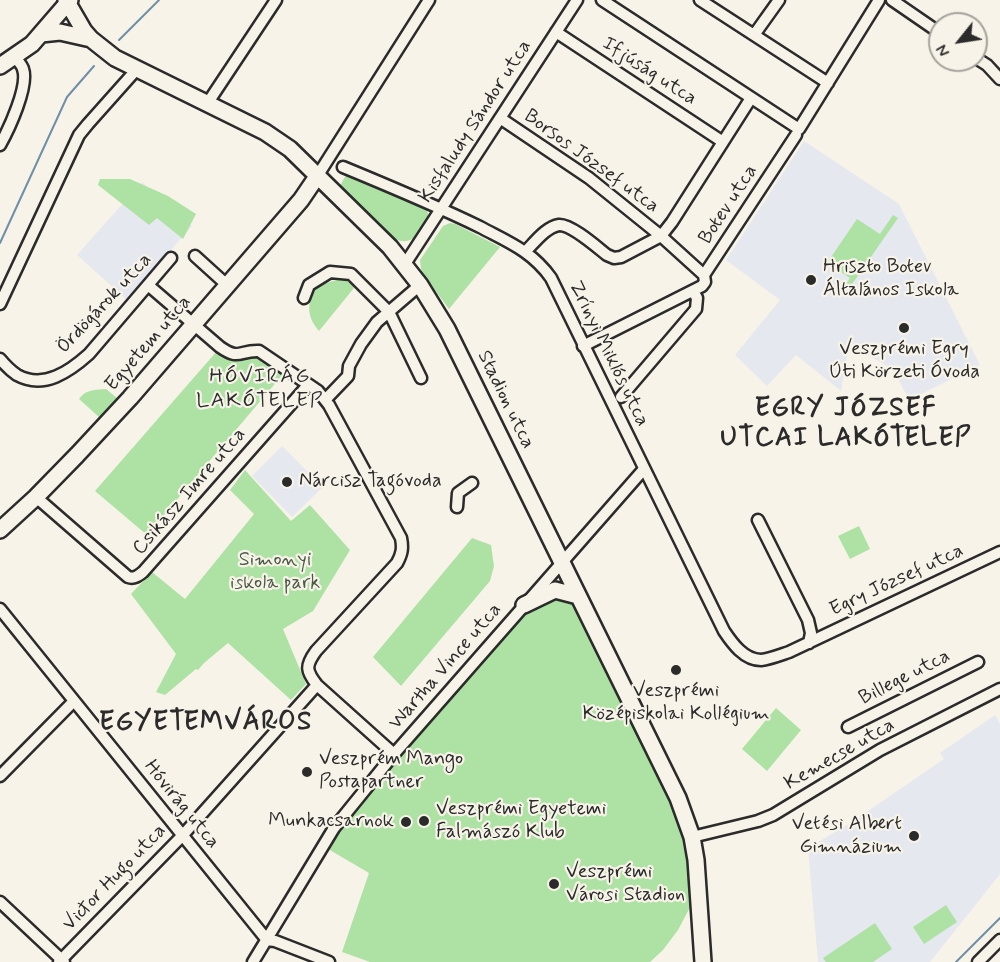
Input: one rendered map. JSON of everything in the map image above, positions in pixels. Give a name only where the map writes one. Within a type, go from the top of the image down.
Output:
[{"type":"street","points":[[207,104],[276,0]]},
{"type":"street","points":[[318,175],[429,0]]},
{"type":"street","name":"Kisfaludy Sándor utca","points":[[405,264],[577,0]]},
{"type":"street","points":[[602,0],[751,98],[798,132]]},
{"type":"street","points":[[700,0],[828,83]]},
{"type":"street","points":[[754,35],[779,0]]},
{"type":"street","name":"Botev utca","points":[[583,346],[702,286],[705,282],[704,275],[798,132],[879,0]]},
{"type":"street","points":[[892,0],[928,25]]},
{"type":"street","points":[[0,66],[15,57],[41,34],[68,1]]},
{"type":"street","name":"Stadion utca","points":[[68,1],[84,31],[96,44],[115,58],[275,138],[290,149],[390,247],[420,285],[447,329],[678,798],[692,837],[696,860],[703,962]]},
{"type":"street","points":[[41,34],[60,32],[96,44]]},
{"type":"street","name":"Ifjúság utca","points":[[556,32],[723,142]]},
{"type":"street","points":[[0,145],[10,126],[23,83],[23,69],[15,57]]},
{"type":"street","points":[[988,66],[1000,79]]},
{"type":"street","points":[[0,304],[79,135],[137,69]]},
{"type":"street","name":"Borsos József utca","points":[[526,251],[548,230],[559,225],[568,227],[614,258],[621,257],[661,236],[751,98]]},
{"type":"street","name":"Borsos József utca","points":[[500,118],[590,178],[661,236],[704,275]]},
{"type":"street","name":"Zrínyi Miklós utca","points":[[343,167],[441,208],[526,251],[545,270],[551,278],[724,631],[734,646],[746,655]]},
{"type":"street","name":"Egyetem utca","points":[[0,530],[85,448],[130,398],[301,200],[318,175]]},
{"type":"street","points":[[301,200],[315,194],[329,196],[345,203]]},
{"type":"street","points":[[195,256],[226,285]]},
{"type":"street","name":"Ördögárok utca","points":[[0,359],[18,375],[27,378],[35,380],[59,376],[89,354],[171,258]]},
{"type":"street","points":[[304,297],[309,285],[330,272],[351,274],[389,312],[421,378]]},
{"type":"street","points":[[148,285],[229,354],[236,355],[250,350],[259,351],[318,391],[329,405],[401,538],[402,554],[397,563],[316,651],[309,661],[308,674],[317,685],[394,754]]},
{"type":"street","points":[[325,400],[348,376],[349,366],[377,322],[420,285]]},
{"type":"street","name":"Botev utca","points":[[621,397],[696,309],[697,298],[693,291]]},
{"type":"street","name":"Csikász Imre utca","points":[[36,497],[128,577],[137,577],[308,385]]},
{"type":"street","name":"Wartha Vince utca","points":[[253,962],[334,828],[394,754],[644,469]]},
{"type":"street","points":[[457,507],[458,493],[472,483]]},
{"type":"street","name":"Egry József utca","points":[[758,520],[808,620],[811,633],[809,643]]},
{"type":"street","name":"Egry József utca","points":[[746,655],[758,660],[789,652],[1000,552]]},
{"type":"street","points":[[524,605],[555,590],[578,596]]},
{"type":"street","name":"Hóvirág utca","points":[[0,609],[267,940]]},
{"type":"street","name":"Billege utca","points":[[848,727],[978,662]]},
{"type":"street","name":"Victor Hugo utca","points":[[61,961],[182,836],[317,685]]},
{"type":"street","name":"Kemecse utca","points":[[692,837],[758,821],[773,815],[880,750],[1000,689]]},
{"type":"street","points":[[0,776],[74,701]]},
{"type":"street","points":[[0,902],[61,961]]},
{"type":"street","points":[[267,940],[281,943],[329,962]]},
{"type":"street","points":[[978,962],[1000,940]]},
{"type":"shaded area","name":"Hriszto Botev Általános Iskola","points":[[804,141],[899,204],[980,365],[909,400],[893,369],[849,345],[841,391],[796,355],[767,386],[735,355],[780,300],[726,260]]},
{"type":"shaded area","points":[[142,182],[192,226],[127,300],[77,255]]},
{"type":"shaded area","name":"Nárcisz Tagóvoda","points":[[282,446],[323,487],[292,517],[252,476]]},
{"type":"shaded area","name":"Vetési Albert Gimnázium","points":[[995,715],[1000,724],[1000,874],[930,962],[818,962],[808,848],[849,824],[944,759],[940,753]]},
{"type":"green space","points":[[347,173],[424,207],[429,218],[412,239],[402,241],[395,239],[340,186]]},
{"type":"green space","points":[[100,179],[130,179],[168,196],[196,214],[183,239],[157,218],[149,225],[98,185]]},
{"type":"green space","points":[[893,215],[898,218],[848,290],[844,287],[850,278],[827,263],[857,219],[880,234]]},
{"type":"green space","points":[[450,223],[500,247],[449,309],[425,277],[420,260],[443,226]]},
{"type":"green space","points":[[347,277],[354,288],[319,331],[312,321],[310,312],[312,290]]},
{"type":"green space","points":[[217,351],[237,358],[258,355],[284,373],[147,535],[95,491]]},
{"type":"green space","points":[[106,389],[117,398],[99,417],[79,399],[88,392]]},
{"type":"green space","name":"Simonyi iskola park","points":[[245,470],[291,521],[310,505],[350,550],[313,611],[283,629],[306,684],[291,700],[228,643],[165,695],[156,692],[176,654],[131,594],[152,572],[185,599],[254,514],[230,490]]},
{"type":"green space","points":[[859,526],[870,549],[850,559],[838,536]]},
{"type":"green space","points":[[472,538],[491,545],[494,566],[490,581],[401,686],[373,657]]},
{"type":"green space","points":[[555,590],[578,596],[678,798],[697,894],[678,930],[663,950],[650,962],[370,962],[342,952],[369,873],[323,846],[524,605]]},
{"type":"green space","points":[[776,708],[801,730],[767,771],[742,749]]},
{"type":"green space","points":[[946,905],[957,922],[924,944],[913,927]]},
{"type":"green space","points":[[875,923],[892,949],[873,962],[826,962],[823,958]]},
{"type":"waterway","points":[[119,40],[159,0]]},
{"type":"waterway","points":[[0,243],[67,97],[94,66]]},
{"type":"waterway","points":[[956,962],[1000,918]]},
{"type":"place","name":"Hriszto Botev Általános Iskola","points":[[811,280]]},
{"type":"place","name":"Veszprémi Egry Úti Körzeti Óvoda","points":[[904,328]]},
{"type":"place","name":"Nárcisz Tagóvoda","points":[[287,482]]},
{"type":"place","name":"Veszprémi Középiskolai Kollégium","points":[[676,670]]},
{"type":"place","name":"Veszprém Mango Postapartner","points":[[307,772]]},
{"type":"place","name":"Veszprémi Egyetemi Falmászó Klub","points":[[424,821]]},
{"type":"place","name":"Munkacsarnok","points":[[406,822]]},
{"type":"place","name":"Vetési Albert Gimnázium","points":[[914,836]]},
{"type":"place","name":"Veszprémi Városi Stadion","points":[[554,884]]},
{"type":"district","name":"HÓVIRÁG LAKÓTELEP","points":[[260,390]]},
{"type":"district","name":"EGRY JÓZSEF UTCAI LAKÓTELEP","points":[[846,424]]},
{"type":"district","name":"EGYETEMVÁROS","points":[[206,724]]}]
